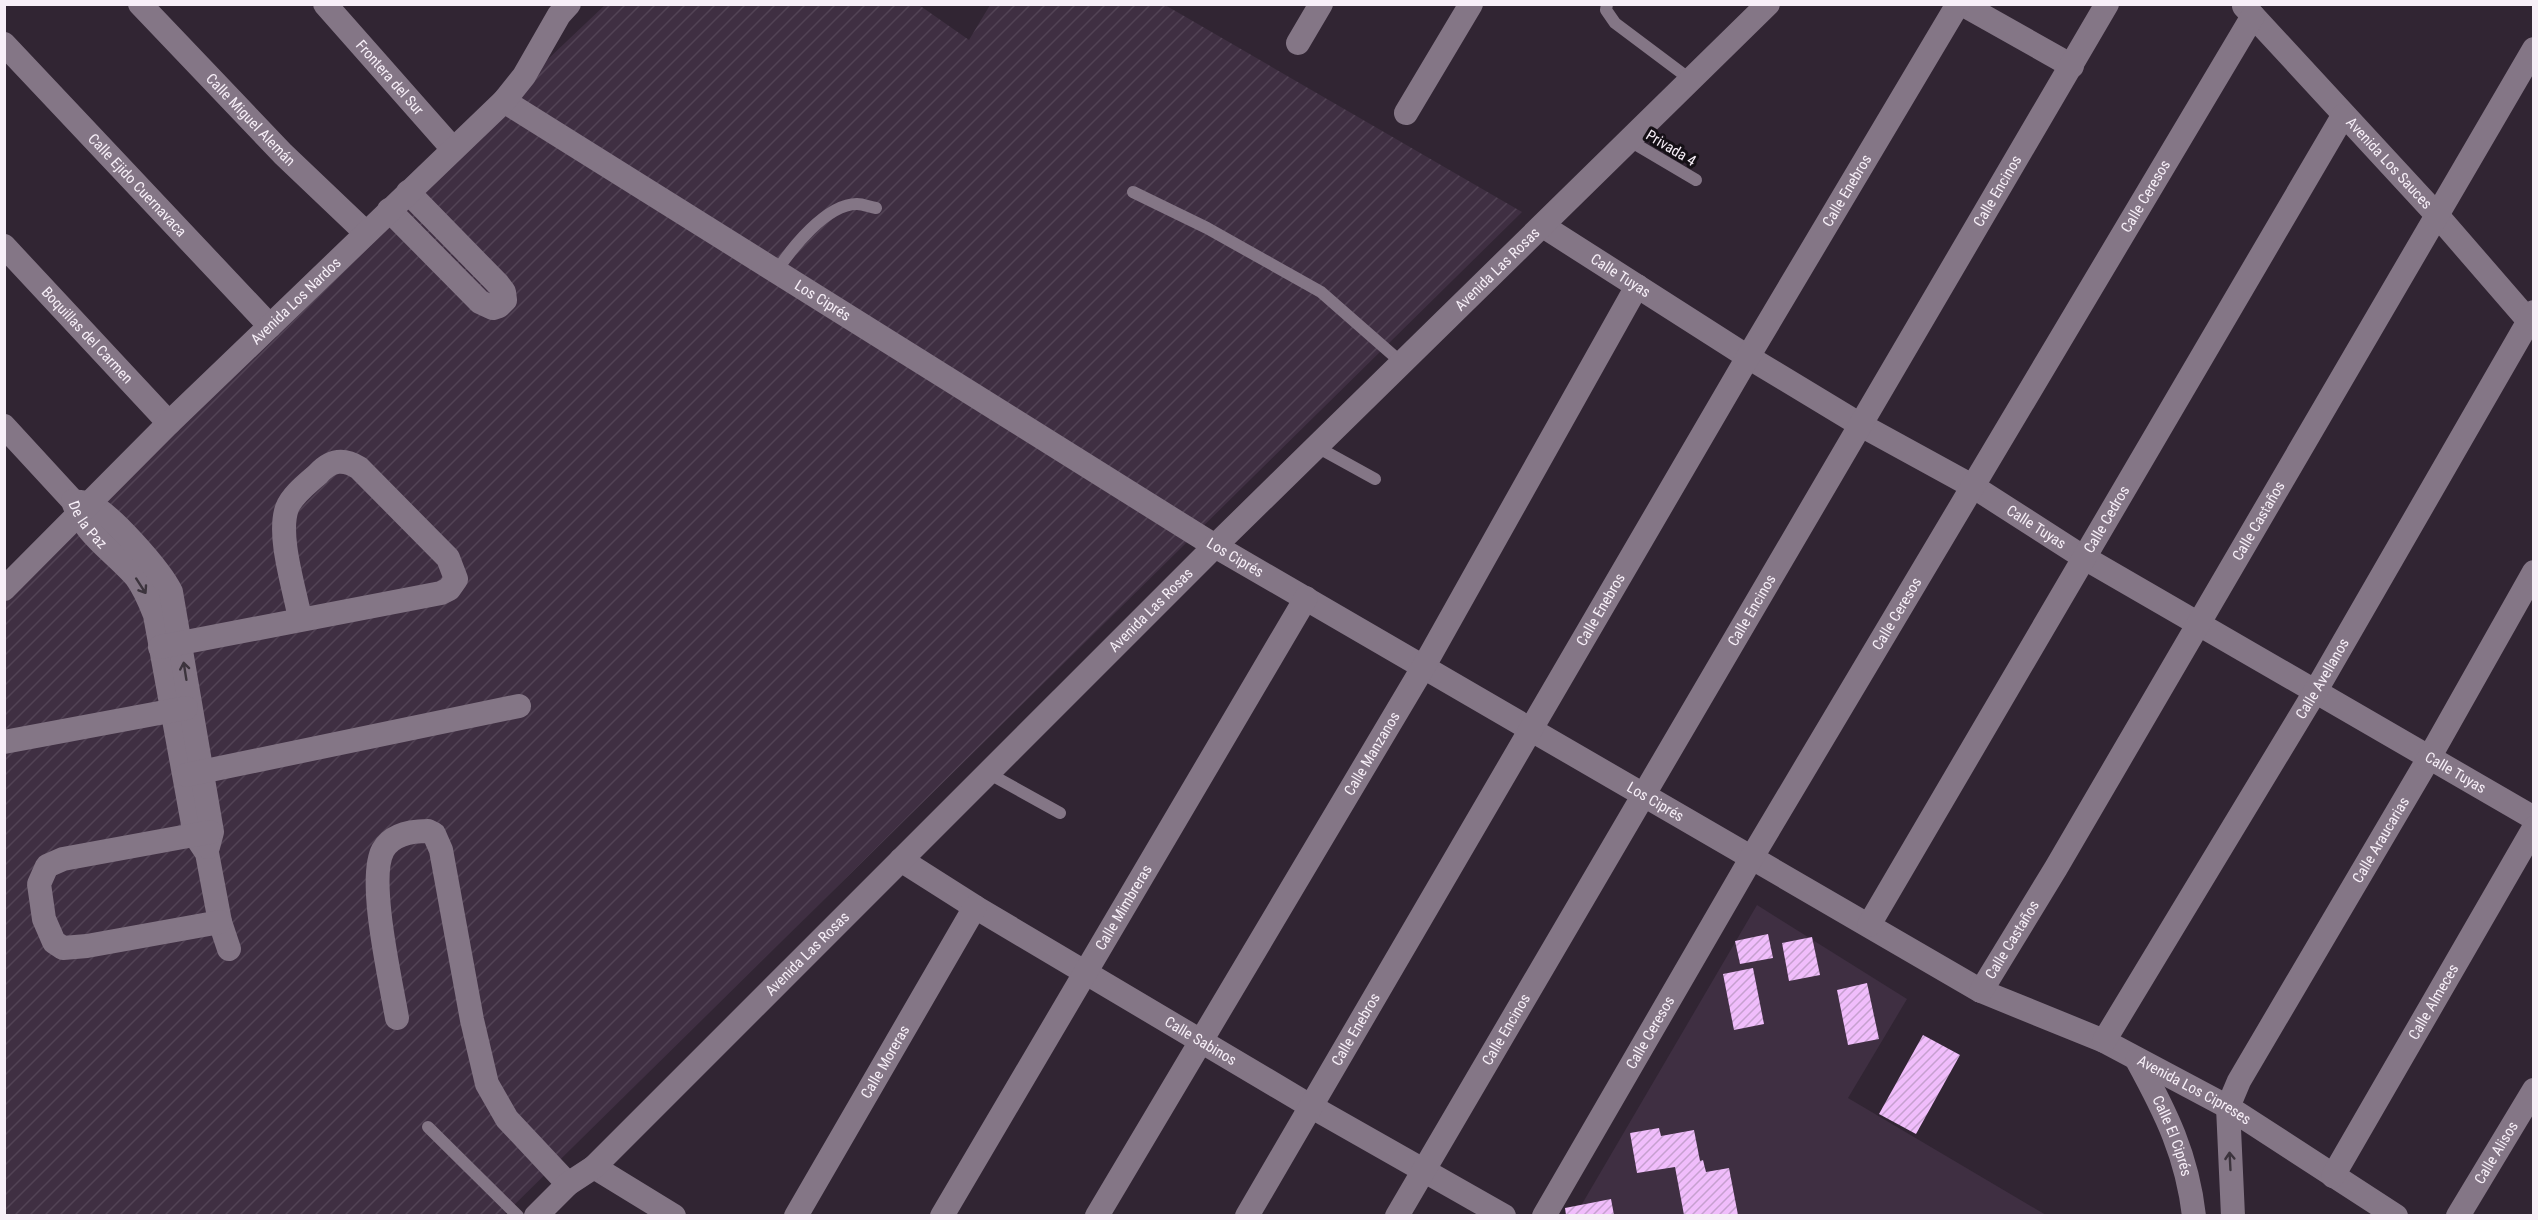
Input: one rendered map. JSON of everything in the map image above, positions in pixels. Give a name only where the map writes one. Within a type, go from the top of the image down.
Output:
[{"type":"street","name":"Calle Miguel Alemán","points":[[140,4],[276,147],[366,233]]},
{"type":"street","name":"Frontera del Sur","points":[[325,4],[453,149]]},
{"type":"street","points":[[1298,43],[1321,4]]},
{"type":"street","points":[[1406,113],[1471,4]]},
{"type":"street","name":"Avenida Las Rosas","points":[[536,1215],[568,1184],[594,1167],[1215,546],[1768,4]]},
{"type":"street","name":"Calle Enebros","points":[[1247,1215],[1748,357],[1958,4]]},
{"type":"street","points":[[1962,4],[2072,66]]},
{"type":"street","name":"Calle Encinos","points":[[1397,1215],[2107,4]]},
{"type":"street","name":"Avenida Los Nardos","points":[[4,589],[80,507],[504,101],[524,76],[559,8]]},
{"type":"street","name":"Avenida Los Sauces","points":[[2248,10],[2532,320]]},
{"type":"street","name":"Calle Ceresos","points":[[1544,1215],[1752,857],[1974,487],[2248,10]]},
{"type":"street","name":"Calle Ejido Cuernavaca","points":[[4,44],[270,326]]},
{"type":"street","name":"Calle Castaños","points":[[1981,991],[2056,868],[2534,49]]},
{"type":"street","name":"Los Ciprés","points":[[504,101],[1215,546],[1981,991]]},
{"type":"street","name":"Calle Cedros","points":[[1869,925],[2343,116]]},
{"type":"street","points":[[389,210],[480,302],[493,308],[499,306],[505,300],[504,292],[498,284],[408,192]]},
{"type":"street","name":"Calle Tuyas","points":[[1543,226],[1748,357],[1859,424],[1974,487],[2084,557],[2534,818]]},
{"type":"street","name":"Boquillas del Carmen","points":[[4,246],[169,423]]},
{"type":"street","name":"Calle Manzanos","points":[[1097,1215],[1424,666],[1637,286]]},
{"type":"street","name":"Calle Avellanos","points":[[2104,1041],[2315,692],[2532,320]]},
{"type":"street","name":"De la Paz","points":[[4,426],[80,507],[144,589],[171,645],[220,922],[229,949]]},
{"type":"street","points":[[171,645],[449,590],[456,579],[448,558],[359,468],[350,463],[332,462],[287,508],[285,539],[300,619]]},
{"type":"street","name":"Calle Araucarias","points":[[2228,1107],[2239,1080],[2429,758],[2534,572]]},
{"type":"street","name":"Calle Mimbreras","points":[[942,1215],[1306,598]]},
{"type":"street","points":[[193,773],[519,706]]},
{"type":"street","points":[[4,742],[182,709]]},
{"type":"street","name":"Calle Almeces","points":[[2333,1176],[2534,828]]},
{"type":"street","points":[[397,1018],[381,913],[379,864],[388,843],[400,836],[428,831],[434,834],[441,850],[472,1020],[487,1084],[507,1119],[568,1184]]},
{"type":"street","points":[[205,840],[54,862],[43,872],[39,884],[44,919],[54,942],[63,948],[220,922]]},
{"type":"street","name":"Calle Sabinos","points":[[901,860],[975,907],[1312,1107],[1504,1215]]},
{"type":"street","name":"Calle Moreras","points":[[796,1215],[975,907]]},
{"type":"street","name":"Avenida Los Cipreses","points":[[1981,991],[2104,1041],[2228,1107],[2396,1215]]},
{"type":"street","name":"Calle El Ciprés","points":[[2137,1060],[2167,1115],[2184,1163],[2194,1215]]},
{"type":"street","name":"Calle Alisos","points":[[2458,1215],[2534,1090]]},
{"type":"street","points":[[2228,1107],[2233,1215]]},
{"type":"street","points":[[594,1167],[647,1209],[674,1215]]},
{"type":"lane","points":[[1607,4],[1606,10],[1615,22],[1691,80]]},
{"type":"lane","name":"Privada 4","points":[[1630,141],[1696,180]]},
{"type":"lane","points":[[1133,192],[1216,233],[1321,292],[1402,363]]},
{"type":"lane","points":[[776,272],[790,250],[815,224],[844,207],[857,204],[876,208]]},
{"type":"lane","points":[[1317,447],[1375,479]]},
{"type":"lane","points":[[988,773],[1060,813]]},
{"type":"lane","points":[[428,1127],[518,1215]]},
{"type":"shaded area","points":[[605,5],[919,5],[969,40],[990,5],[1165,5],[1522,212],[504,1215],[5,1216],[5,589],[389,210]]},
{"type":"shaded area","points":[[1757,905],[1907,999],[1848,1098],[2046,1215],[1575,1216]]},
{"type":"building","points":[[1768,934],[1773,958],[1740,964],[1735,941]]},
{"type":"building","points":[[1812,937],[1820,975],[1789,981],[1782,943]]},
{"type":"building","points":[[1753,968],[1764,1024],[1734,1030],[1723,974]]},
{"type":"building","points":[[1867,983],[1879,1039],[1848,1045],[1837,990]]},
{"type":"building","points":[[1923,1035],[1960,1055],[1916,1134],[1879,1114]]},
{"type":"building","points":[[1659,1128],[1661,1136],[1694,1130],[1700,1161],[1703,1160],[1706,1172],[1729,1168],[1738,1215],[1684,1215],[1675,1167],[1637,1173],[1630,1133]]},
{"type":"building","points":[[1611,1199],[1614,1215],[1566,1215],[1565,1208]]}]
